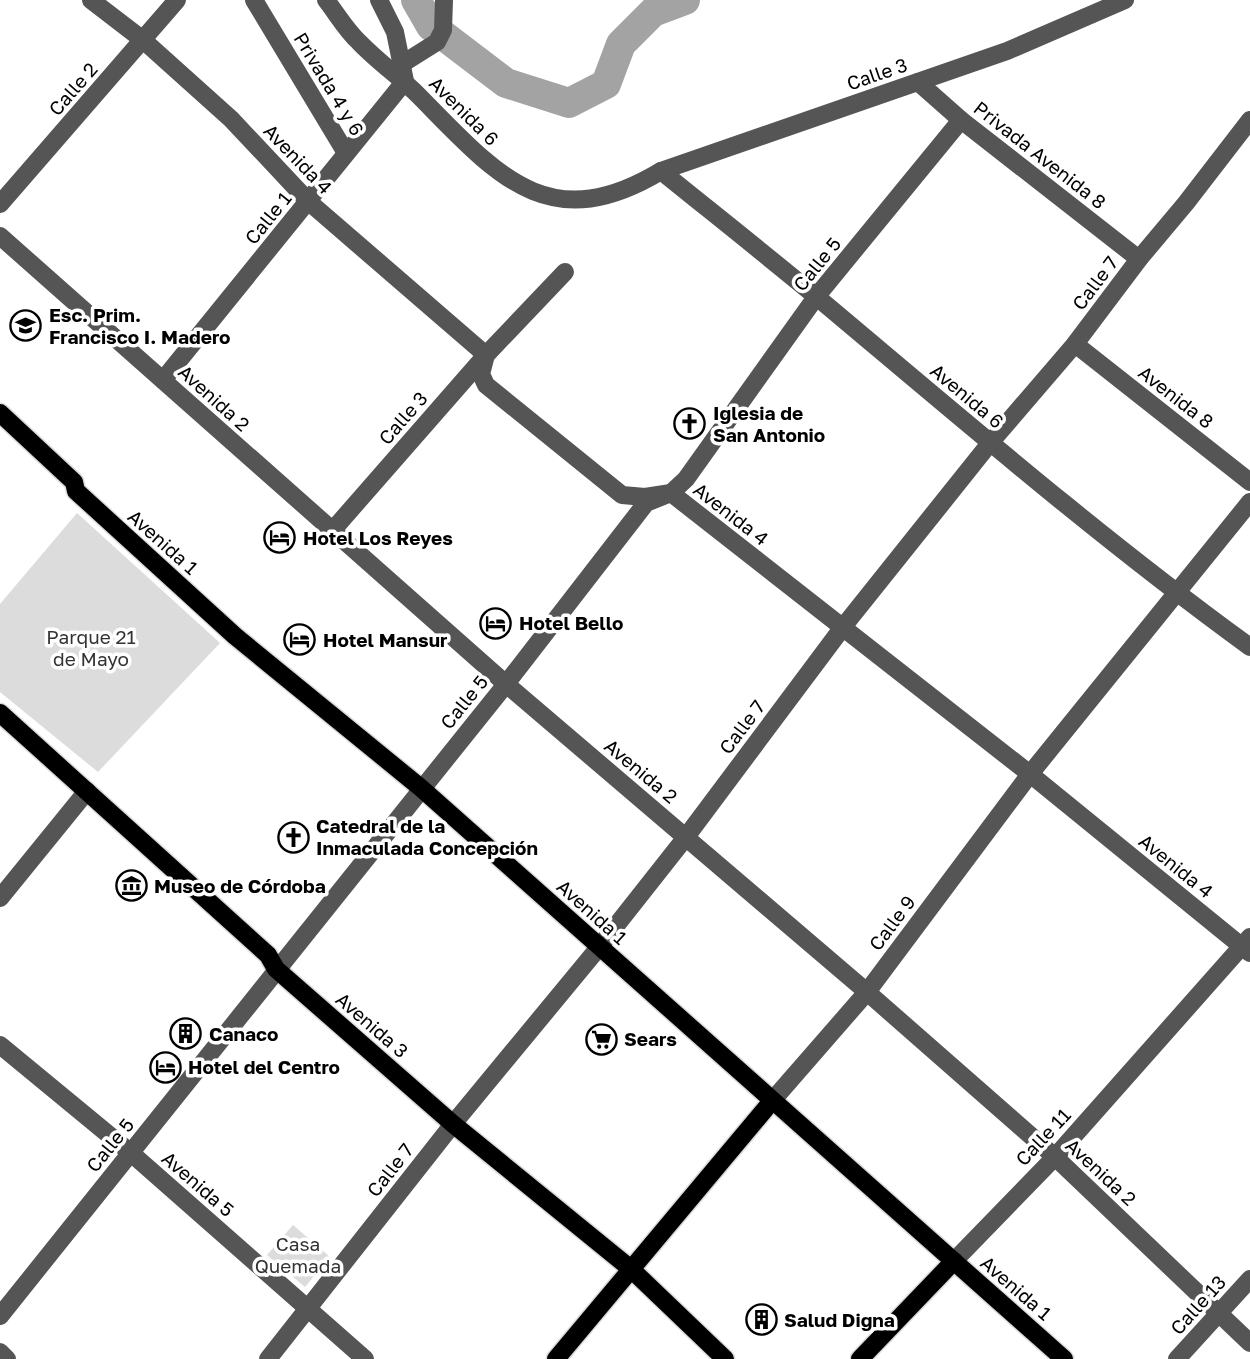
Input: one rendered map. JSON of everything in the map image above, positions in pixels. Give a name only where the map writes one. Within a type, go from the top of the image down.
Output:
[{"type":"main road","name":"Avenida 1","points":[[0,413],[74,482],[76,491],[235,636],[421,788],[1064,1359]]},
{"type":"main road","name":"Avenida 3","points":[[0,713],[268,955],[276,969],[453,1124],[631,1269],[725,1359]]},
{"type":"main road","name":"Calle 9","points":[[556,1359],[772,1101]]},
{"type":"main road","name":"Calle 11","points":[[860,1359],[954,1261]]},
{"type":"street","name":"Avenida 4","points":[[92,0],[143,40],[231,119],[309,202],[486,355],[481,374],[486,385],[622,495],[645,497],[671,493],[1247,945]]},
{"type":"street","name":"Calle 2","points":[[0,204],[177,0]]},
{"type":"street","name":"Privada 4 y 6","points":[[254,0],[345,153]]},
{"type":"street","name":"Avenida 6","points":[[326,0],[356,40],[382,65],[403,73],[495,170],[538,195],[571,201],[622,191],[640,184]]},
{"type":"street","points":[[379,0],[395,32],[403,73]]},
{"type":"street","points":[[403,73],[437,42],[443,30],[444,0]]},
{"type":"street","name":"Calle 3","points":[[640,184],[661,171],[1007,51],[1125,0]]},
{"type":"street","name":"Calle 1","points":[[163,380],[309,202],[403,73]]},
{"type":"street","name":"Privada Avenida 8","points":[[918,82],[961,120],[1139,259]]},
{"type":"street","name":"Calle 5","points":[[0,1316],[506,684],[646,503],[671,493],[685,479],[816,297],[961,120]]},
{"type":"street","name":"Calle 7","points":[[268,1359],[453,1124],[600,947],[843,627],[990,443],[1075,344],[1250,120]]},
{"type":"street","name":"Avenida 6","points":[[661,171],[1176,594],[1250,648]]},
{"type":"street","name":"Avenida 2","points":[[0,236],[506,684],[867,992],[1055,1157],[1250,1343]]},
{"type":"street","name":"Calle 3","points":[[332,531],[486,355],[565,272]]},
{"type":"street","name":"Avenida 8","points":[[1075,344],[1250,482]]},
{"type":"street","name":"Calle 9","points":[[772,1101],[867,992],[1030,774],[1250,502]]},
{"type":"street","points":[[0,898],[87,791]]},
{"type":"street","name":"Calle 11","points":[[954,1261],[1055,1157],[1247,945]]},
{"type":"street","name":"Avenida 5","points":[[0,1045],[131,1153],[365,1359]]},
{"type":"street","name":"Calle 13","points":[[1177,1359],[1250,1279]]},
{"type":"street","points":[[0,1352],[8,1359]]},
{"type":"green space","name":"Parque 21 de Mayo","points":[[77,513],[220,643],[98,772],[0,692],[0,604]]},
{"type":"green space","name":"Casa Quemada","points":[[293,1225],[330,1257],[305,1287],[267,1255]]},
{"type":"waterway","points":[[416,0],[431,26],[506,83],[569,103],[606,84],[621,44],[653,12],[685,0]]},
{"type":"place","name":"Esc. Prim. Francisco I. Madero","points":[[26,326]]},
{"type":"place","name":"Iglesia de San Antonio","points":[[690,424]]},
{"type":"place","name":"Hotel Los Reyes","points":[[280,538]]},
{"type":"place","name":"Hotel Bello","points":[[496,623]]},
{"type":"place","name":"Hotel Mansur","points":[[300,640]]},
{"type":"place","name":"Catedral de la Inmaculada Concepción","points":[[293,837]]},
{"type":"place","name":"Museo de Córdoba","points":[[131,886]]},
{"type":"place","name":"Canaco","points":[[186,1034]]},
{"type":"place","name":"Sears","points":[[601,1039]]},
{"type":"place","name":"Hotel del Centro","points":[[165,1067]]},
{"type":"place","name":"Salud Digna","points":[[761,1320]]}]
